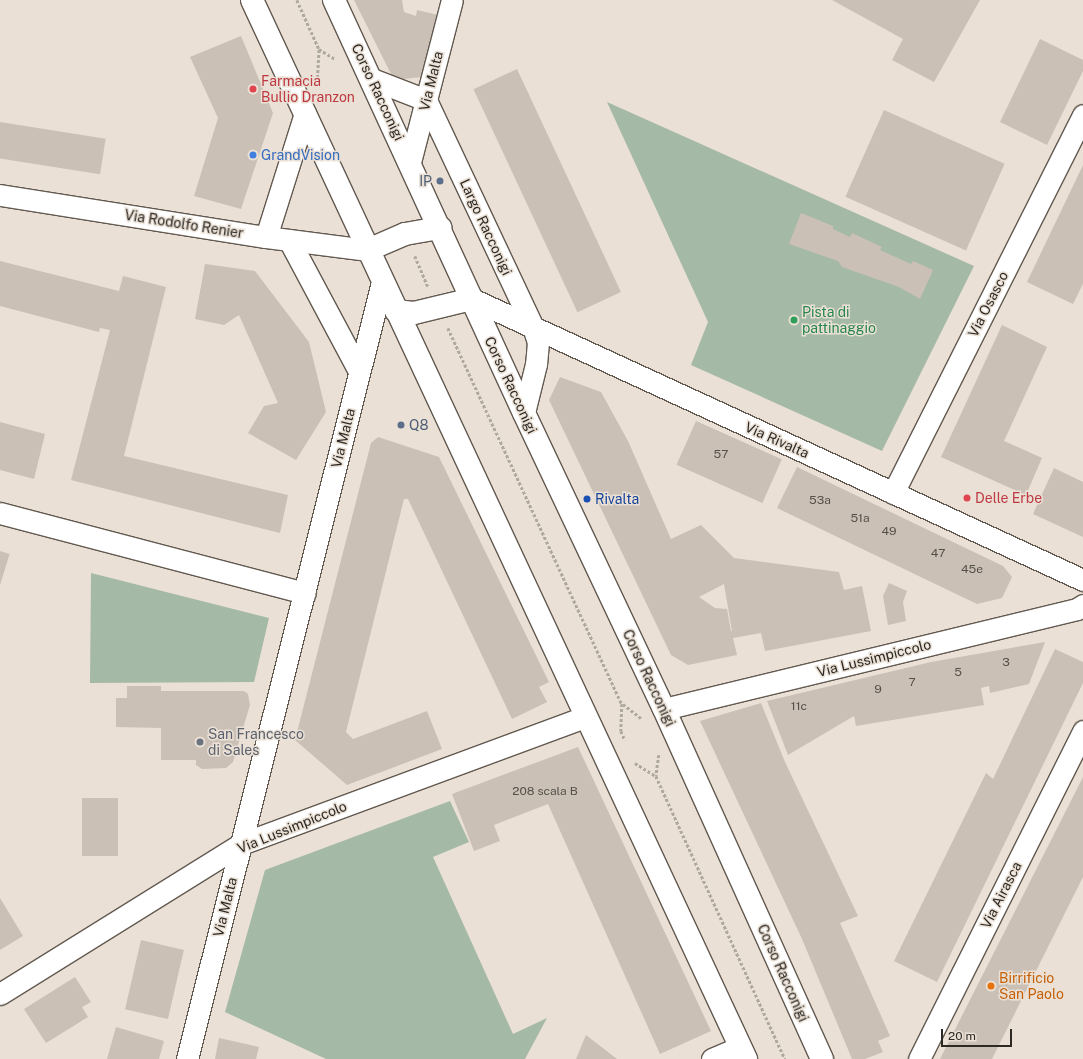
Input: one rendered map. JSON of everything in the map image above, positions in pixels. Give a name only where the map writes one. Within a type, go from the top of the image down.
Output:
[{"type":"street","points":[[252,0],[382,282],[743,1053],[712,1059]]},
{"type":"street","name":"Corso Racconigi","points":[[334,0],[372,79],[524,413],[664,709],[822,1059]]},
{"type":"street","name":"Via Malta","points":[[410,162],[452,0]]},
{"type":"street","points":[[372,79],[426,100]]},
{"type":"street","name":"Largo Racconigi","points":[[426,100],[534,330],[538,342],[536,364],[524,413]]},
{"type":"street","points":[[266,237],[305,113]]},
{"type":"street","name":"Via Osasco","points":[[893,493],[1083,115]]},
{"type":"street","name":"Via Rodolfo Renier","points":[[0,195],[266,237],[368,250]]},
{"type":"street","points":[[368,250],[405,234],[440,228]]},
{"type":"street","points":[[289,240],[359,370]]},
{"type":"street","name":"Via Malta","points":[[187,1059],[382,282]]},
{"type":"street","points":[[396,311],[414,313],[472,299]]},
{"type":"street","name":"Via Rivalta","points":[[472,299],[534,330],[1083,580]]},
{"type":"street","points":[[0,513],[305,593]]},
{"type":"street","name":"Via Lussimpiccolo","points":[[664,709],[1077,609],[1083,605]]},
{"type":"street","name":"Via Lussimpiccolo","points":[[0,994],[241,844],[585,717]]},
{"type":"street","name":"Via Airasca","points":[[919,1059],[1083,731]]},
{"type":"path","points":[[297,0],[320,49],[338,61]]},
{"type":"path","points":[[316,84],[320,49]]},
{"type":"path","points":[[405,234],[622,704],[621,731],[626,742]]},
{"type":"path","points":[[622,704],[646,721]]},
{"type":"path","points":[[659,750],[656,776],[784,1059]]},
{"type":"path","points":[[634,760],[636,765],[656,776]]},
{"type":"green space","points":[[607,102],[974,266],[882,451],[691,365],[708,322]]},
{"type":"green space","points":[[91,573],[269,618],[254,682],[90,683]]},
{"type":"green space","points":[[450,801],[469,842],[433,857],[513,1034],[547,1018],[525,1059],[326,1059],[225,1012],[265,870]]},
{"type":"building","points":[[354,0],[402,0],[404,12],[416,16],[417,10],[438,15],[422,77],[394,80]]},
{"type":"building","points":[[832,0],[980,0],[934,82],[892,60],[903,39]]},
{"type":"building","points":[[241,36],[273,113],[241,209],[194,196],[218,118],[190,57]]},
{"type":"building","points":[[1040,39],[1083,60],[1083,71],[1047,145],[1000,122]]},
{"type":"building","points":[[517,69],[621,292],[577,312],[473,89]]},
{"type":"building","points":[[884,110],[1005,164],[966,250],[845,197]]},
{"type":"building","points":[[0,122],[106,139],[100,174],[0,158]]},
{"type":"building","points":[[1083,165],[1083,284],[1073,304],[1027,282]]},
{"type":"building","points":[[801,213],[833,226],[833,229],[850,237],[852,233],[882,247],[880,250],[911,264],[913,261],[933,270],[920,299],[899,287],[842,267],[838,261],[789,244]]},
{"type":"building","points":[[0,261],[119,291],[123,276],[166,287],[124,456],[288,495],[280,533],[71,480],[110,330],[100,328],[99,332],[0,306]]},
{"type":"building","points":[[205,264],[255,271],[309,342],[326,412],[296,460],[248,433],[264,406],[278,403],[239,315],[224,325],[195,319]]},
{"type":"building","points":[[1002,325],[1047,347],[1004,441],[1042,458],[1026,495],[941,457]]},
{"type":"building","points":[[560,377],[601,392],[628,441],[671,539],[701,525],[734,558],[839,572],[844,590],[862,586],[871,631],[765,651],[761,633],[733,638],[737,655],[688,665],[671,655],[549,400]],"holes":[[[724,584],[732,631],[727,609],[715,608],[699,597]]]},
{"type":"building","points":[[696,421],[782,459],[762,503],[676,465]]},
{"type":"building","points":[[0,422],[45,434],[34,479],[0,470]]},
{"type":"building","points":[[378,437],[439,457],[549,682],[539,687],[547,702],[512,719],[408,499],[404,499],[346,732],[353,739],[427,711],[442,749],[347,785],[295,740],[371,443]]},
{"type":"building","points":[[797,467],[1003,566],[1012,577],[1002,598],[977,604],[777,508]]},
{"type":"building","points":[[1054,468],[1083,482],[1083,537],[1033,514]]},
{"type":"building","points":[[0,551],[10,554],[0,585]]},
{"type":"building","points":[[889,583],[907,591],[903,602],[906,621],[888,625],[883,596]]},
{"type":"building","points":[[1045,642],[1029,684],[990,693],[989,686],[981,688],[984,705],[856,726],[854,716],[788,755],[767,701],[931,662]]},
{"type":"building","points":[[1055,649],[1083,662],[1083,683],[937,982],[894,961],[986,773],[993,779]]},
{"type":"building","name":"San Francesco di Sales","points":[[127,686],[161,686],[161,691],[244,691],[248,694],[250,705],[233,762],[226,768],[202,769],[196,765],[196,760],[161,760],[161,728],[116,727],[116,698],[127,698]]},
{"type":"building","points":[[761,703],[785,762],[858,916],[840,923],[890,1036],[878,1041],[883,1052],[865,1059],[852,1059],[802,939],[700,721]]},
{"type":"building","points":[[578,747],[711,1031],[660,1054],[548,804],[494,825],[500,841],[474,851],[452,794]]},
{"type":"building","points":[[1083,777],[1083,877],[992,1059],[940,1059]]},
{"type":"building","points":[[82,798],[118,798],[118,856],[82,856]]},
{"type":"building","points":[[0,898],[23,936],[0,950]]},
{"type":"building","points":[[141,940],[184,950],[168,1019],[125,1009]]},
{"type":"building","points":[[75,977],[91,1002],[82,1007],[88,1017],[46,1043],[24,1009]]},
{"type":"building","points":[[116,1027],[164,1041],[159,1059],[107,1059]]},
{"type":"building","points":[[586,1035],[617,1059],[576,1059]]},
{"type":"building","points":[[219,1038],[259,1047],[256,1059],[215,1059]]},
{"type":"place","name":"Farmacia Bullio Dranzon","points":[[253,89]]},
{"type":"place","name":"GrandVision","points":[[253,155]]},
{"type":"place","name":"IP","points":[[440,181]]},
{"type":"place","name":"Pista di pattinaggio","points":[[794,320]]},
{"type":"place","name":"Q8","points":[[401,425]]},
{"type":"place","name":"Delle Erbe","points":[[967,498]]},
{"type":"place","name":"Rivalta","points":[[587,499]]},
{"type":"place","name":"San Francesco di Sales","points":[[200,742]]},
{"type":"place","name":"Birrificio San Paolo","points":[[991,986]]}]
